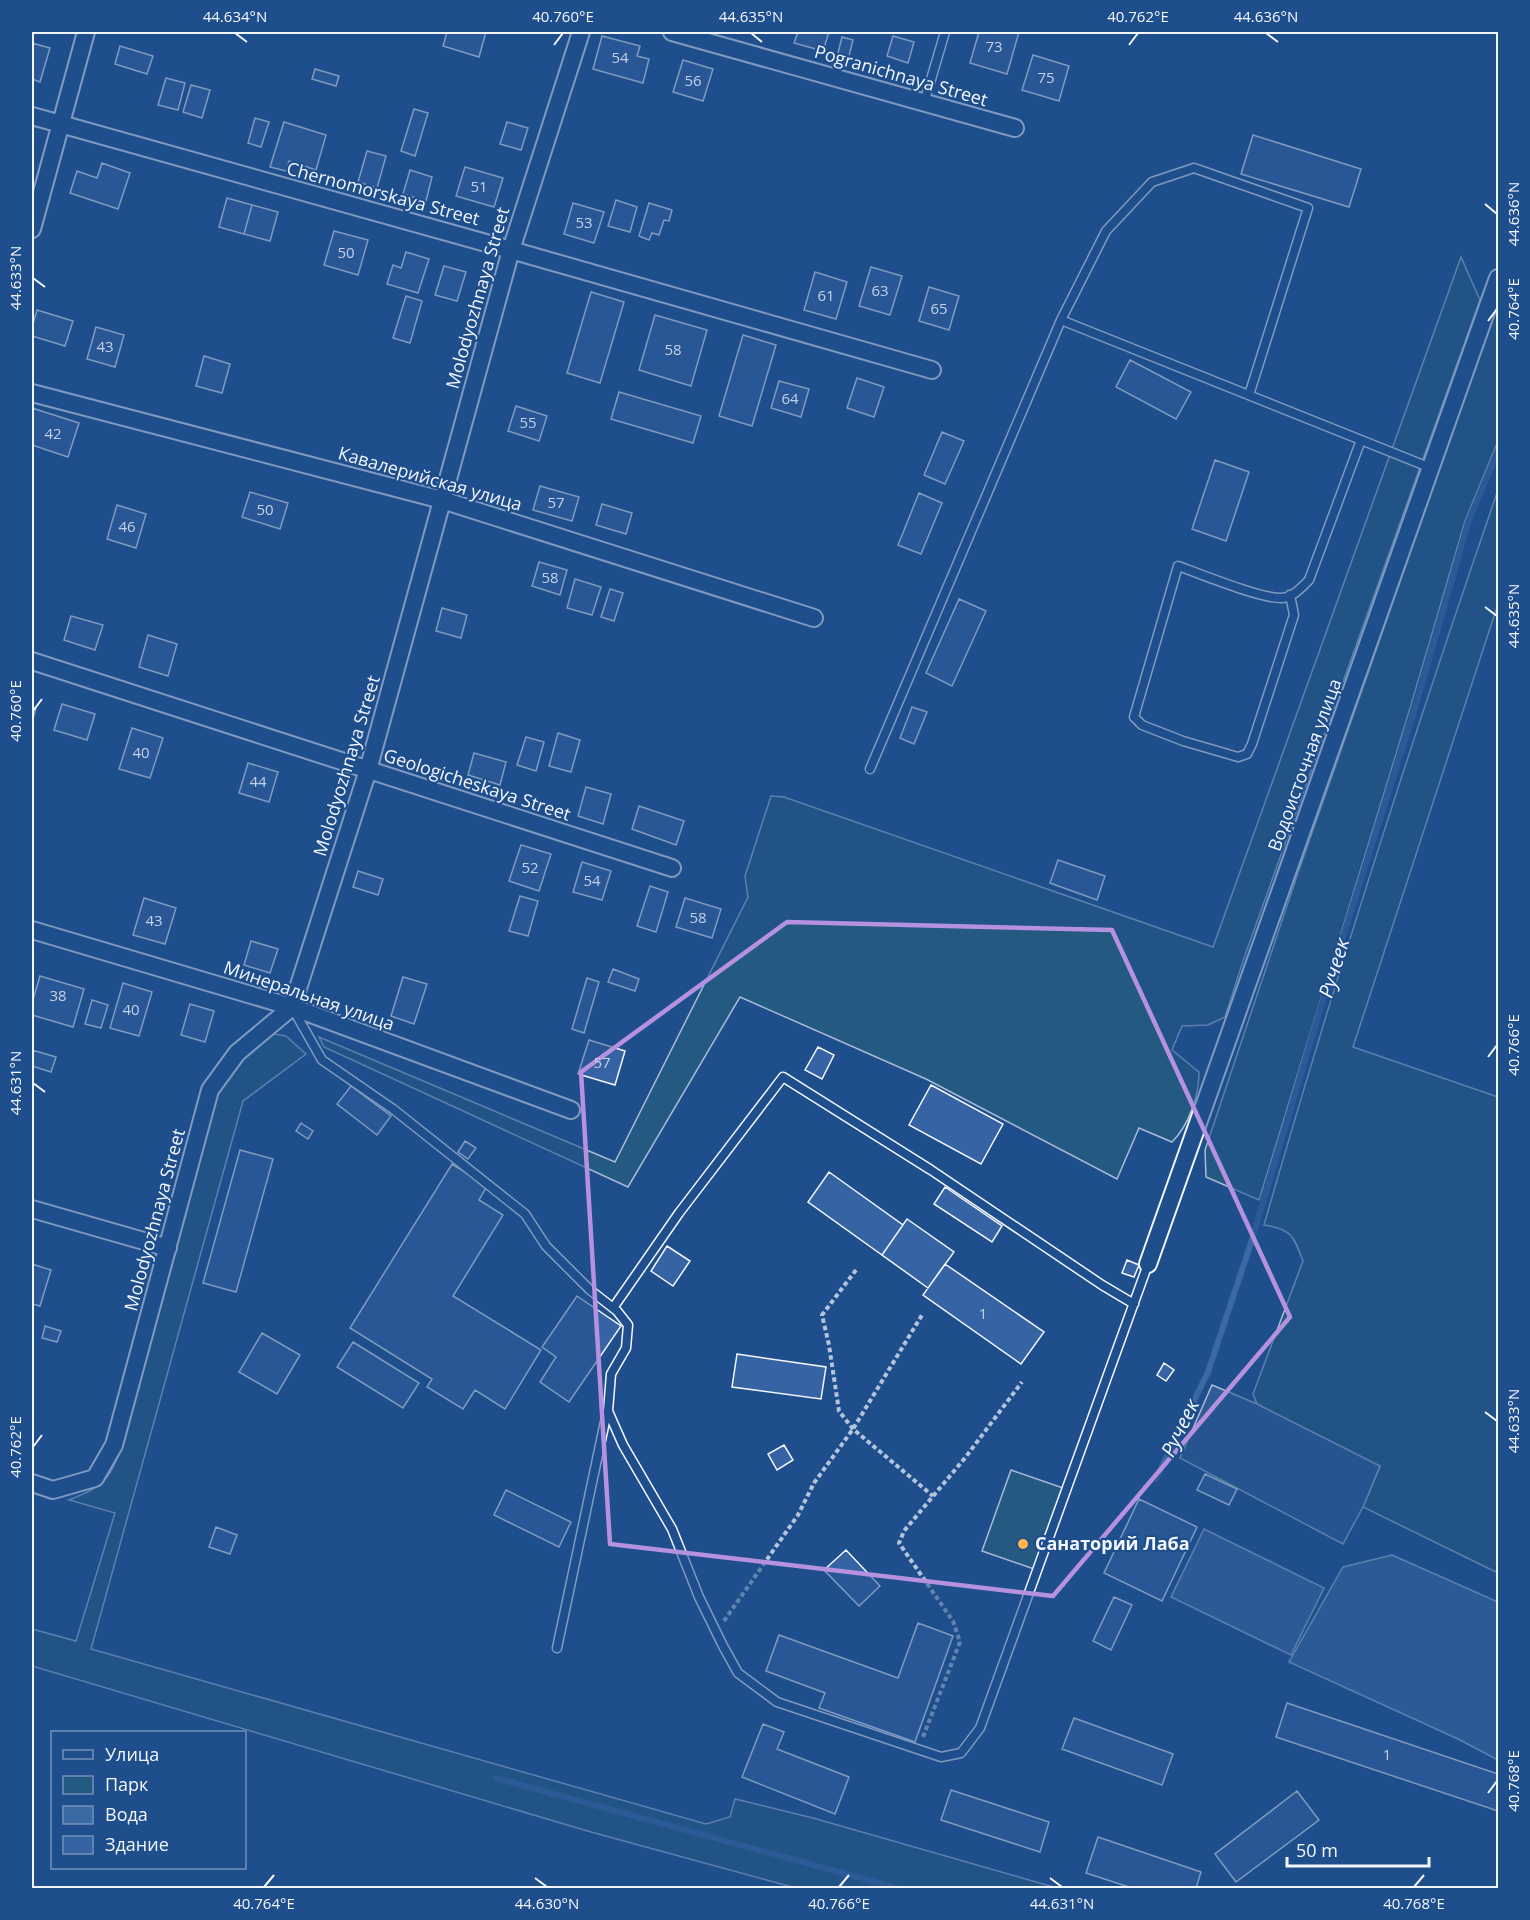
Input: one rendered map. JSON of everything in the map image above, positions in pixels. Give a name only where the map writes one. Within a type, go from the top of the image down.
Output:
[{"type":"street","points":[[32,229],[86,32]]},
{"type":"street","name":"Molodyozhnaya Street","points":[[32,1483],[53,1490],[95,1478],[114,1445],[210,1090],[237,1053],[292,1008],[368,770],[511,249],[581,32]]},
{"type":"street","name":"Pogranichnaya Street","points":[[672,32],[1015,129]]},
{"type":"street","name":"Chernomorskaya Street","points":[[32,116],[511,249],[932,370]]},
{"type":"street","name":"Водоисточная улица","points":[[1148,1264],[1498,278]]},
{"type":"street","name":"Кавалерийская улица","points":[[32,393],[442,500],[814,618]]},
{"type":"street","name":"Geologicheskaya Street","points":[[32,661],[672,868]]},
{"type":"street","name":"Минеральная улица","points":[[32,930],[292,1008],[571,1110]]},
{"type":"street","points":[[32,1209],[168,1248]]},
{"type":"lane","points":[[924,103],[945,32]]},
{"type":"lane","points":[[870,769],[1061,320],[1106,231],[1152,182],[1194,168],[1308,208],[1249,395]]},
{"type":"lane","points":[[1061,320],[1431,468]]},
{"type":"lane","points":[[1290,595],[1294,615],[1247,754],[1238,757],[1183,741],[1142,725],[1134,717],[1178,566],[1261,594],[1282,598],[1295,593],[1308,580],[1361,440]]},
{"type":"lane","points":[[292,1008],[322,1060],[393,1108],[421,1133],[483,1179],[525,1214],[546,1246],[590,1290],[613,1308],[627,1325],[626,1348],[611,1374],[608,1411],[557,1648]]},
{"type":"lane","points":[[613,1308],[679,1213],[783,1077],[931,1170],[1134,1304]]},
{"type":"lane","points":[[608,1411],[623,1445],[672,1529],[699,1597],[738,1673],[777,1702],[941,1756],[961,1754],[980,1728],[1148,1264]]},
{"type":"path","points":[[856,1270],[822,1315],[839,1411],[853,1430],[933,1496]]},
{"type":"path","points":[[717,1632],[798,1515],[814,1484],[853,1430],[922,1314]]},
{"type":"path","points":[[919,1749],[960,1642],[953,1622],[899,1543],[904,1531],[965,1458],[1022,1382]]},
{"type":"highlighted area","points":[[787,922],[1112,930],[1290,1317],[1053,1596],[610,1544],[581,1072]]},
{"type":"green space","points":[[1461,257],[1480,300],[1244,958],[1225,1017],[1208,1025],[1182,1026],[1172,1050],[1199,1072],[1192,1110],[1172,1142],[1139,1128],[1117,1179],[926,1079],[740,997],[628,1187],[324,1047],[319,1037],[615,1162],[748,897],[745,876],[771,796],[784,797],[1213,947]]},
{"type":"green space","points":[[1498,302],[1498,441],[1465,521],[1259,1200],[1206,1177],[1205,1150],[1298,873]]},
{"type":"green space","points":[[1498,490],[1498,604],[1353,1047],[1498,1097],[1498,1573],[1363,1507],[1380,1466],[1267,1410],[1257,1404],[1253,1394],[1303,1261],[1290,1235],[1280,1229],[1264,1225],[1376,856]]},
{"type":"green space","points":[[269,1033],[286,1036],[306,1054],[243,1101],[91,1649],[706,1824],[730,1817],[735,1799],[813,1818],[1057,1888],[796,1888],[591,1832],[32,1666],[32,1629],[76,1641],[115,1513],[69,1500],[98,1486],[114,1466],[123,1444],[178,1243],[204,1131],[218,1093],[241,1061]]},
{"type":"green space","points":[[1011,1470],[1063,1488],[1034,1569],[982,1551]]},
{"type":"shaded area","points":[[1212,1385],[1257,1404],[1380,1466],[1363,1507],[1343,1544],[1180,1458]]},
{"type":"water","points":[[1204,1529],[1324,1588],[1291,1655],[1171,1597]]},
{"type":"water","points":[[1392,1555],[1498,1602],[1498,1760],[1458,1739],[1289,1662],[1343,1567]]},
{"type":"building","points":[[447,32],[486,32],[479,57],[443,46]]},
{"type":"building","points":[[798,32],[829,32],[823,51],[794,43]]},
{"type":"building","points":[[979,32],[1019,32],[1007,74],[970,63]]},
{"type":"building","points":[[602,36],[640,46],[637,56],[649,59],[643,83],[593,69]]},
{"type":"building","points":[[893,36],[914,42],[908,63],[887,56]]},
{"type":"building","points":[[842,37],[853,40],[847,64],[836,61]]},
{"type":"building","points":[[32,43],[50,48],[40,82],[32,79]]},
{"type":"building","points":[[120,46],[153,56],[147,74],[115,64]]},
{"type":"building","points":[[1033,55],[1069,66],[1059,101],[1022,90]]},
{"type":"building","points":[[683,60],[713,69],[703,101],[673,92]]},
{"type":"building","points":[[315,69],[339,76],[336,86],[312,79]]},
{"type":"building","points":[[166,78],[185,83],[178,110],[158,105]]},
{"type":"building","points":[[191,85],[210,90],[202,118],[183,112]]},
{"type":"building","points":[[414,109],[428,113],[415,156],[401,151]]},
{"type":"building","points":[[255,118],[269,122],[261,147],[248,143]]},
{"type":"building","points":[[284,122],[326,135],[316,170],[289,161],[286,171],[270,167]]},
{"type":"building","points":[[507,122],[528,128],[521,150],[500,144]]},
{"type":"building","points":[[1253,135],[1361,169],[1349,207],[1241,174]]},
{"type":"building","points":[[367,151],[386,156],[377,188],[358,182]]},
{"type":"building","points":[[102,163],[130,173],[118,209],[70,193],[77,171],[97,178]]},
{"type":"building","points":[[465,167],[503,178],[494,207],[456,196]]},
{"type":"building","points":[[410,170],[432,177],[426,201],[403,194]]},
{"type":"building","points":[[227,198],[252,205],[244,234],[219,227]]},
{"type":"building","points":[[616,200],[637,207],[630,232],[608,226]]},
{"type":"building","points":[[573,203],[604,212],[594,243],[564,234]]},
{"type":"building","points":[[649,203],[672,210],[669,221],[664,220],[659,235],[652,233],[649,240],[639,236]]},
{"type":"building","points":[[252,205],[278,212],[270,241],[244,234]]},
{"type":"building","points":[[334,231],[368,240],[358,275],[324,265]]},
{"type":"building","points":[[406,252],[429,259],[418,293],[387,284],[393,265],[401,268]]},
{"type":"building","points":[[444,266],[466,272],[457,301],[435,295]]},
{"type":"building","points":[[871,267],[902,276],[890,315],[859,306]]},
{"type":"building","points":[[815,272],[847,282],[836,319],[804,310]]},
{"type":"building","points":[[929,287],[959,296],[949,330],[919,321]]},
{"type":"building","points":[[591,292],[624,302],[600,383],[567,373]]},
{"type":"building","points":[[406,296],[422,301],[410,343],[393,338]]},
{"type":"building","points":[[37,310],[73,321],[65,346],[32,336]]},
{"type":"building","points":[[655,315],[707,330],[691,386],[639,370]]},
{"type":"building","points":[[96,327],[124,335],[115,367],[87,359]]},
{"type":"building","points":[[743,335],[776,345],[752,426],[719,416]]},
{"type":"building","points":[[204,356],[230,364],[222,393],[196,386]]},
{"type":"building","points":[[1130,360],[1191,392],[1176,419],[1116,387]]},
{"type":"building","points":[[857,378],[884,387],[874,417],[847,408]]},
{"type":"building","points":[[779,381],[809,389],[801,417],[771,408]]},
{"type":"building","points":[[619,392],[701,416],[693,443],[611,419]]},
{"type":"building","points":[[516,406],[547,416],[539,441],[508,431]]},
{"type":"building","points":[[32,408],[79,423],[68,457],[32,445]]},
{"type":"building","points":[[942,432],[964,441],[945,484],[924,475]]},
{"type":"building","points":[[1215,460],[1249,472],[1226,541],[1192,529]]},
{"type":"building","points":[[540,486],[579,497],[572,521],[533,510]]},
{"type":"building","points":[[250,492],[288,503],[280,529],[242,517]]},
{"type":"building","points":[[919,493],[942,503],[921,554],[898,545]]},
{"type":"building","points":[[602,504],[632,513],[626,534],[596,525]]},
{"type":"building","points":[[117,505],[146,514],[136,548],[107,539]]},
{"type":"building","points":[[539,562],[567,570],[560,595],[532,586]]},
{"type":"building","points":[[575,579],[601,587],[592,615],[567,608]]},
{"type":"building","points":[[610,589],[623,593],[614,621],[601,617]]},
{"type":"building","points":[[959,599],[986,611],[952,686],[926,673]]},
{"type":"building","points":[[442,608],[467,615],[461,638],[436,631]]},
{"type":"building","points":[[71,616],[103,625],[95,650],[64,640]]},
{"type":"building","points":[[148,635],[177,644],[168,676],[139,667]]},
{"type":"building","points":[[62,704],[95,714],[87,740],[54,730]]},
{"type":"building","points":[[32,707],[36,708],[32,723]]},
{"type":"building","points":[[912,707],[927,712],[914,744],[900,738]]},
{"type":"building","points":[[132,728],[163,738],[150,778],[119,769]]},
{"type":"building","points":[[558,733],[580,740],[571,772],[549,766]]},
{"type":"building","points":[[526,737],[544,742],[536,771],[517,765]]},
{"type":"building","points":[[474,753],[506,762],[500,785],[468,775]]},
{"type":"building","points":[[248,763],[278,772],[269,802],[239,793]]},
{"type":"building","points":[[586,787],[611,794],[603,824],[578,816]]},
{"type":"building","points":[[639,806],[684,821],[676,845],[632,829]]},
{"type":"building","points":[[521,845],[551,854],[539,891],[509,881]]},
{"type":"building","points":[[1058,860],[1105,876],[1097,900],[1050,883]]},
{"type":"building","points":[[582,862],[611,871],[602,900],[573,892]]},
{"type":"building","points":[[358,871],[383,879],[378,895],[353,887]]},
{"type":"building","points":[[650,886],[668,892],[656,932],[637,926]]},
{"type":"building","points":[[520,896],[538,901],[528,936],[509,931]]},
{"type":"building","points":[[144,898],[176,908],[165,944],[133,935]]},
{"type":"building","points":[[685,898],[721,909],[712,938],[676,927]]},
{"type":"building","points":[[251,941],[278,949],[270,973],[244,965]]},
{"type":"building","points":[[613,969],[639,979],[635,991],[608,982]]},
{"type":"building","points":[[40,976],[84,989],[73,1027],[32,1015],[32,1003]]},
{"type":"building","points":[[403,977],[427,984],[414,1024],[391,1016]]},
{"type":"building","points":[[587,978],[599,982],[584,1033],[572,1029]]},
{"type":"building","points":[[123,983],[152,992],[139,1036],[110,1028]]},
{"type":"building","points":[[92,1000],[108,1005],[101,1028],[85,1024]]},
{"type":"building","points":[[190,1004],[214,1011],[205,1042],[181,1035]]},
{"type":"building","points":[[589,1040],[625,1051],[615,1085],[578,1074]]},
{"type":"building","points":[[818,1047],[834,1055],[822,1079],[805,1070]]},
{"type":"building","points":[[32,1050],[56,1057],[51,1072],[32,1066]]},
{"type":"building","points":[[931,1085],[1003,1124],[981,1164],[909,1125]]},
{"type":"building","points":[[351,1086],[391,1116],[377,1135],[337,1104]]},
{"type":"building","points":[[301,1123],[313,1131],[308,1139],[296,1131]]},
{"type":"building","points":[[465,1141],[476,1148],[468,1159],[458,1152]]},
{"type":"building","points":[[240,1150],[273,1159],[236,1292],[203,1283]]},
{"type":"building","points":[[452,1164],[487,1186],[479,1200],[503,1215],[453,1296],[541,1350],[505,1409],[475,1390],[463,1409],[427,1387],[432,1379],[350,1328]]},
{"type":"building","points":[[829,1172],[903,1225],[882,1255],[808,1202]]},
{"type":"building","points":[[945,1187],[1002,1226],[992,1242],[934,1204]]},
{"type":"building","points":[[907,1219],[954,1252],[928,1288],[882,1255]]},
{"type":"building","points":[[667,1246],[690,1261],[673,1286],[651,1271]]},
{"type":"building","points":[[1127,1260],[1139,1265],[1134,1277],[1122,1273]]},
{"type":"building","points":[[32,1264],[51,1270],[40,1306],[32,1304]]},
{"type":"building","points":[[945,1264],[1044,1332],[1021,1364],[923,1295]]},
{"type":"building","points":[[577,1296],[621,1326],[569,1402],[540,1382],[556,1357],[542,1347]]},
{"type":"building","points":[[45,1326],[61,1331],[57,1342],[42,1338]]},
{"type":"building","points":[[262,1333],[300,1355],[277,1394],[239,1372]]},
{"type":"building","points":[[353,1342],[419,1383],[403,1408],[337,1367]]},
{"type":"building","points":[[737,1354],[826,1367],[821,1399],[732,1387]]},
{"type":"building","points":[[1164,1363],[1174,1370],[1166,1381],[1157,1375]]},
{"type":"building","points":[[784,1445],[793,1460],[777,1470],[768,1454]]},
{"type":"building","points":[[1205,1474],[1237,1489],[1229,1505],[1197,1490]]},
{"type":"building","points":[[506,1490],[571,1522],[559,1547],[494,1515]]},
{"type":"building","points":[[1139,1499],[1197,1527],[1162,1601],[1104,1573]]},
{"type":"building","points":[[216,1527],[237,1535],[230,1554],[209,1547]]},
{"type":"building","points":[[846,1550],[880,1586],[859,1606],[824,1570]]},
{"type":"building","points":[[1114,1597],[1132,1605],[1111,1650],[1093,1641]]},
{"type":"building","points":[[918,1623],[953,1636],[915,1742],[819,1708],[825,1693],[766,1671],[779,1635],[898,1678]]},
{"type":"building","points":[[1287,1703],[1498,1774],[1498,1811],[1276,1737]]},
{"type":"building","points":[[1074,1718],[1173,1754],[1162,1785],[1062,1749]]},
{"type":"building","points":[[763,1724],[784,1732],[777,1749],[849,1777],[835,1814],[742,1777]]},
{"type":"building","points":[[951,1790],[1049,1822],[1040,1852],[941,1820]]},
{"type":"building","points":[[1297,1791],[1319,1820],[1236,1882],[1215,1854]]},
{"type":"building","points":[[1098,1837],[1201,1872],[1196,1888],[1132,1888],[1086,1873]]},
{"type":"waterway","name":"Ручеек","points":[[1156,1479],[1208,1372],[1251,1243],[1320,1010],[1416,705],[1469,520],[1498,451]]},
{"type":"waterway","points":[[496,1778],[897,1888]]},
{"type":"place","name":"Санаторий Лаба","points":[[1023,1544]]}]
